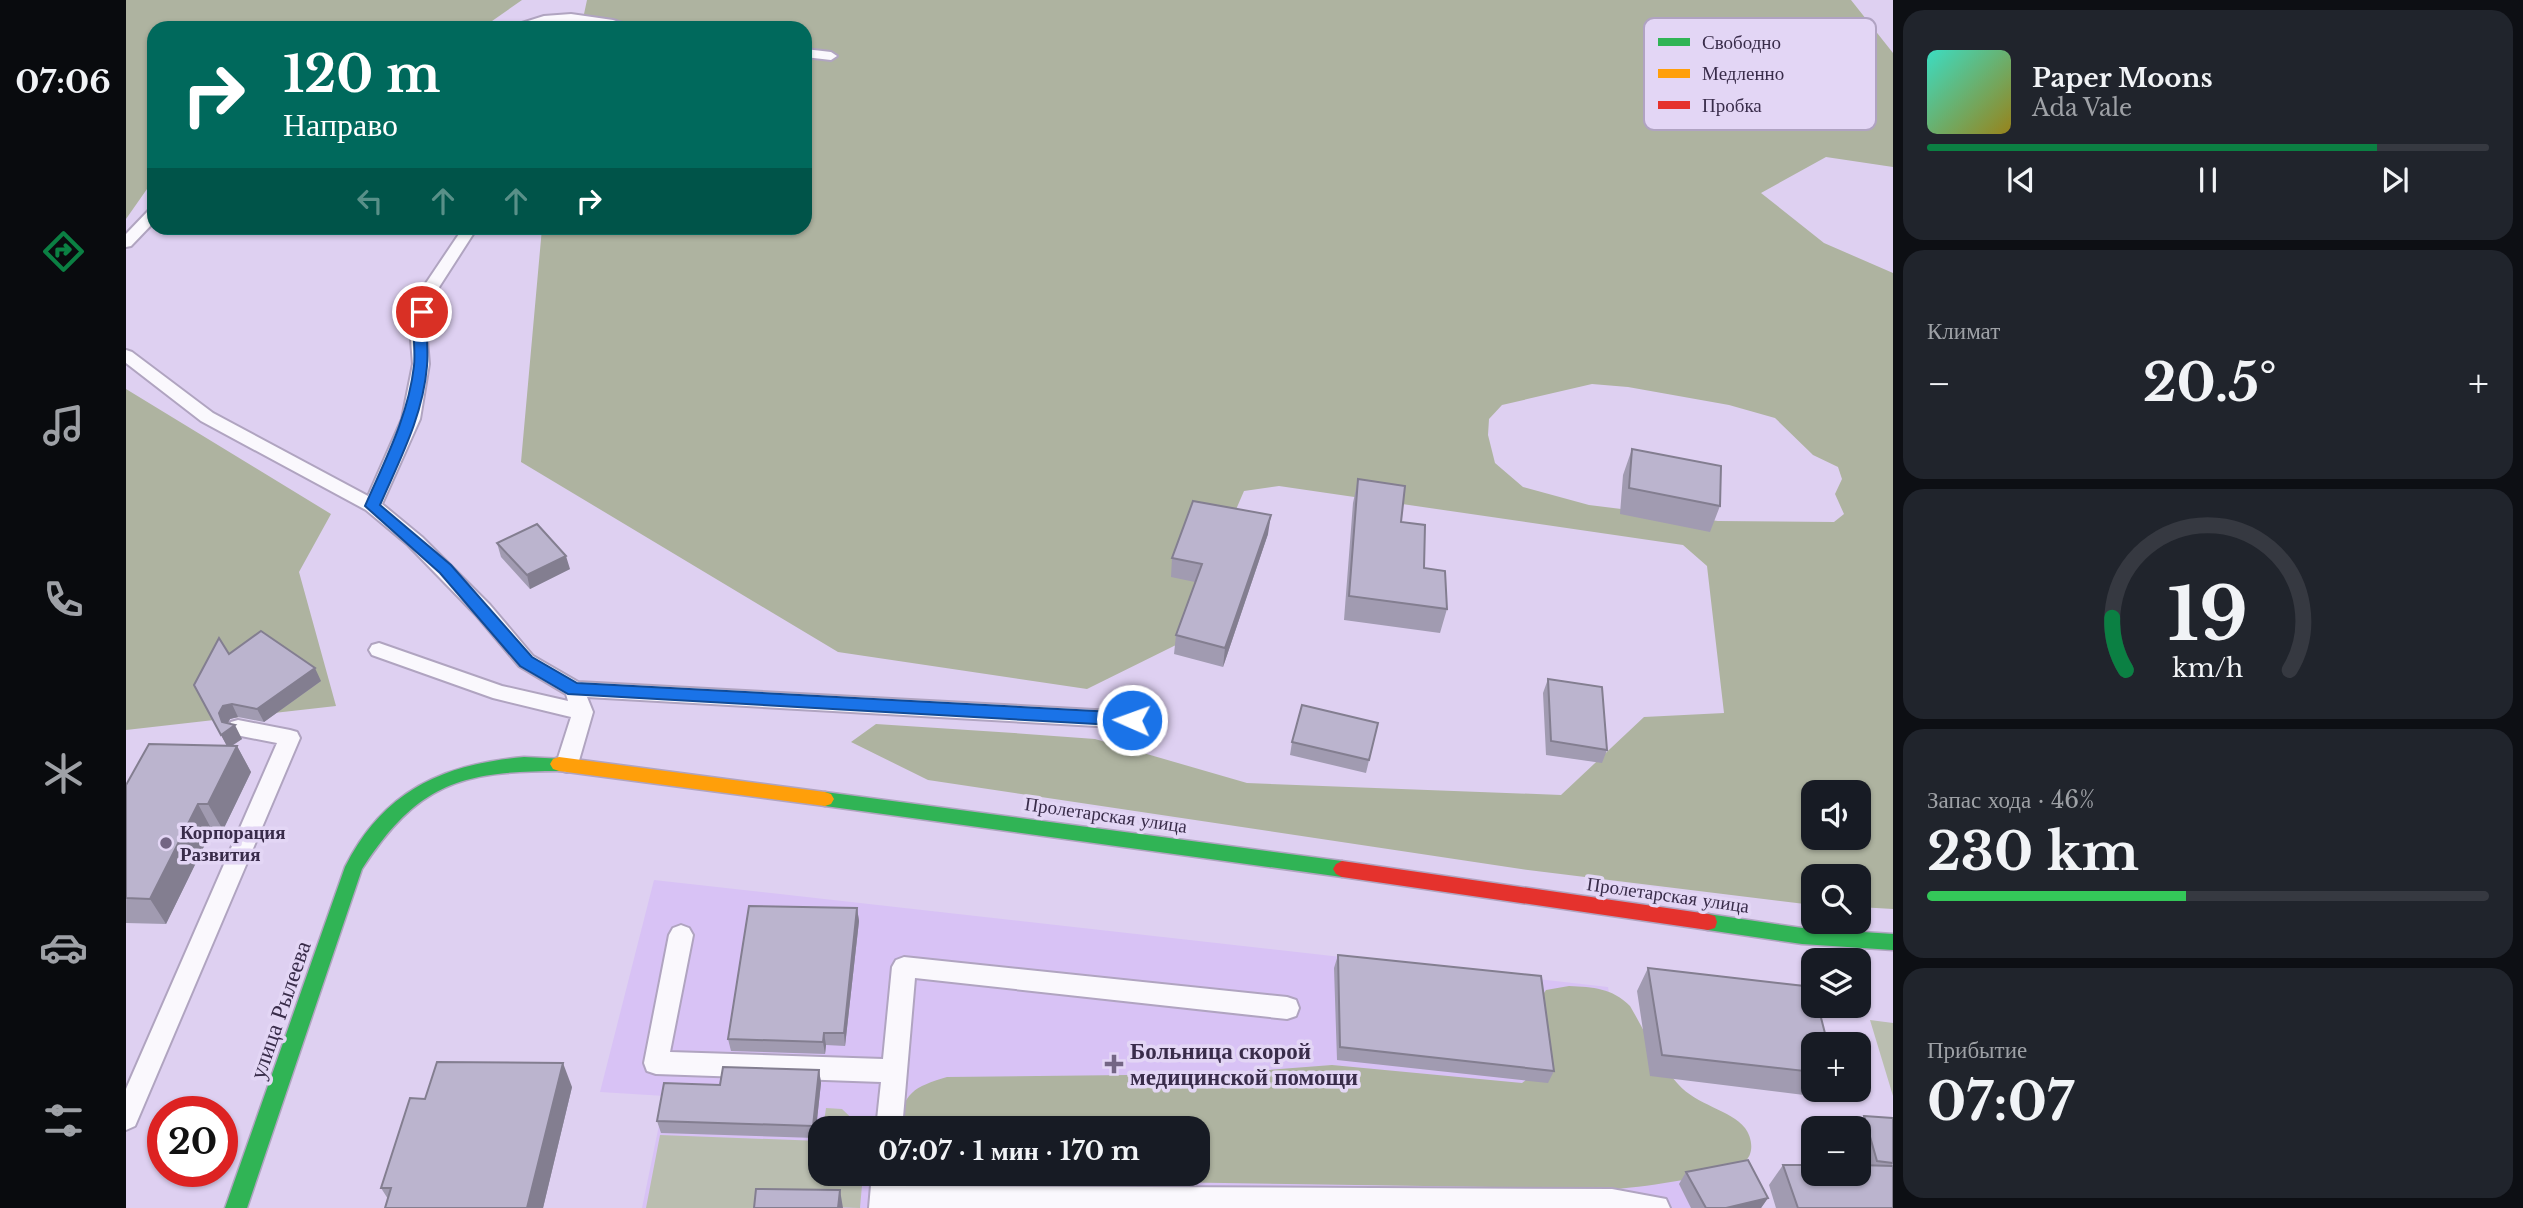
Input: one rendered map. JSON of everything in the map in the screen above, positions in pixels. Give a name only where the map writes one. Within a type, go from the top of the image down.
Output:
[{"type":"street","name":"Пролетарская улица","points":[[354,867],[367,839],[387,815],[411,794],[436,781],[479,767],[504,763],[567,764],[1188,847],[1802,936],[1893,942]]},
{"type":"street","name":"улица Рылеева","points":[[236,1208],[354,867]]},
{"type":"lane","points":[[548,21],[566,16],[601,21]]},
{"type":"lane","points":[[812,54],[831,56]]},
{"type":"lane","points":[[126,243],[147,220]]},
{"type":"lane","points":[[372,506],[411,419],[421,364],[418,328],[426,295],[465,235]]},
{"type":"lane","points":[[126,355],[207,417],[372,506],[445,569],[526,661],[574,689],[1132,720]]},
{"type":"lane","points":[[379,650],[500,693],[583,712]]},
{"type":"lane","points":[[567,764],[583,712],[574,689]]},
{"type":"lane","points":[[126,1118],[290,738],[237,728]]},
{"type":"lane","points":[[681,935],[656,1063],[894,1071]]},
{"type":"lane","points":[[890,1116],[904,967],[1287,1008]]},
{"type":"lane","points":[[883,1194],[1598,1201],[1657,1208]]},
{"type":"shaded area","name":"Больница скорой медицинской помощи","points":[[654,880],[1608,987],[1635,1159],[1701,1166],[1723,1208],[642,1208],[665,1096],[600,1092]]},
{"type":"shaded area","points":[[1870,1020],[1893,1023],[1893,1096]]},
{"type":"shaded area","points":[[826,1108],[842,1109],[849,1116],[825,1116]]},
{"type":"shaded area","points":[[660,1135],[808,1141],[808,1186],[862,1186],[860,1208],[760,1205],[759,1208],[646,1208]]},
{"type":"green space","points":[[126,0],[522,0],[492,21],[147,21],[147,189],[126,219]]},
{"type":"green space","points":[[587,0],[1851,0],[1865,18],[1644,18],[1644,130],[1876,130],[1876,32],[1893,53],[1893,167],[1826,157],[1761,193],[1824,243],[1893,273],[1893,909],[1871,908],[1871,864],[1801,864],[1801,904],[1528,870],[928,780],[851,742],[876,724],[1095,739],[1247,783],[1561,795],[1644,717],[1724,713],[1707,566],[1683,545],[1279,486],[1244,491],[1178,644],[1087,689],[838,652],[521,462],[541,235],[812,235],[812,21],[582,21]],"holes":[[[1592,384],[1628,387],[1729,405],[1775,418],[1813,455],[1838,467],[1842,479],[1835,494],[1844,514],[1834,522],[1718,521],[1589,505],[1523,487],[1495,463],[1488,435],[1489,419],[1502,405]]]},
{"type":"green space","points":[[126,389],[331,514],[299,572],[336,706],[126,730]]},
{"type":"green space","points":[[1569,986],[1594,988],[1623,1000],[1630,1006],[1658,1057],[1678,1084],[1694,1097],[1731,1116],[1745,1128],[1751,1145],[1747,1159],[1733,1167],[1702,1176],[1618,1189],[1210,1183],[1210,1116],[900,1116],[912,1093],[926,1084],[947,1077],[1217,1074],[1332,1065],[1522,1083],[1530,1077],[1542,996],[1546,990]]},
{"type":"building","points":[[1632,449],[1721,466],[1720,506],[1629,488]]},
{"type":"building","points":[[1358,479],[1405,486],[1401,522],[1425,525],[1424,568],[1445,571],[1447,609],[1349,596]]},
{"type":"building","points":[[1193,501],[1271,515],[1225,648],[1176,635],[1202,564],[1172,558]]},
{"type":"building","points":[[537,524],[566,556],[527,575],[497,543]]},
{"type":"building","points":[[261,631],[315,668],[257,709],[232,704],[223,706],[219,713],[222,722],[235,725],[221,735],[194,685],[219,638],[229,654]]},
{"type":"building","points":[[1548,679],[1602,687],[1607,750],[1551,741]]},
{"type":"building","points":[[1302,705],[1378,723],[1369,760],[1292,742]]},
{"type":"building","points":[[149,744],[237,746],[208,804],[198,804],[150,899],[126,898],[126,785]]},
{"type":"building","points":[[749,906],[857,908],[844,1033],[824,1033],[823,1042],[728,1039]]},
{"type":"building","points":[[1338,955],[1541,976],[1554,1071],[1340,1047]]},
{"type":"building","points":[[1648,968],[1801,986],[1801,1018],[1821,1018],[1825,1032],[1801,1032],[1801,1071],[1662,1055]]},
{"type":"building","points":[[437,1062],[563,1063],[527,1208],[385,1208],[391,1188],[381,1188],[410,1098],[425,1099]]},
{"type":"building","points":[[723,1067],[819,1070],[814,1116],[808,1116],[808,1126],[657,1121],[664,1083],[720,1085]]},
{"type":"building","points":[[1871,1116],[1893,1118],[1893,1163],[1877,1161],[1871,1140]]},
{"type":"building","points":[[1748,1160],[1768,1198],[1726,1208],[1706,1208],[1686,1172]]},
{"type":"building","points":[[1783,1165],[1801,1165],[1801,1186],[1871,1186],[1871,1165],[1893,1166],[1893,1208],[1798,1208]]},
{"type":"building","points":[[756,1189],[840,1190],[838,1208],[754,1208]]},
{"type":"traffic: fast","points":[[236,1208],[354,867],[373,837],[394,813],[415,795],[439,781],[493,766],[559,764]]},
{"type":"traffic: fast","points":[[825,799],[1342,869]]},
{"type":"traffic: fast","points":[[1708,922],[1802,936],[1893,942]]},
{"type":"traffic: slow","points":[[559,764],[825,799]]},
{"type":"traffic: jam","points":[[1342,869],[1708,922]]},
{"type":"place","name":"Корпорация Развития","points":[[166,843]]},
{"type":"place","name":"Больница скорой медицинской помощи","points":[[1114,1064]]},
{"type":"route","points":[[422,312],[418,328],[421,364],[411,419],[372,506],[445,569],[526,661],[574,689],[1132,720]]}]
